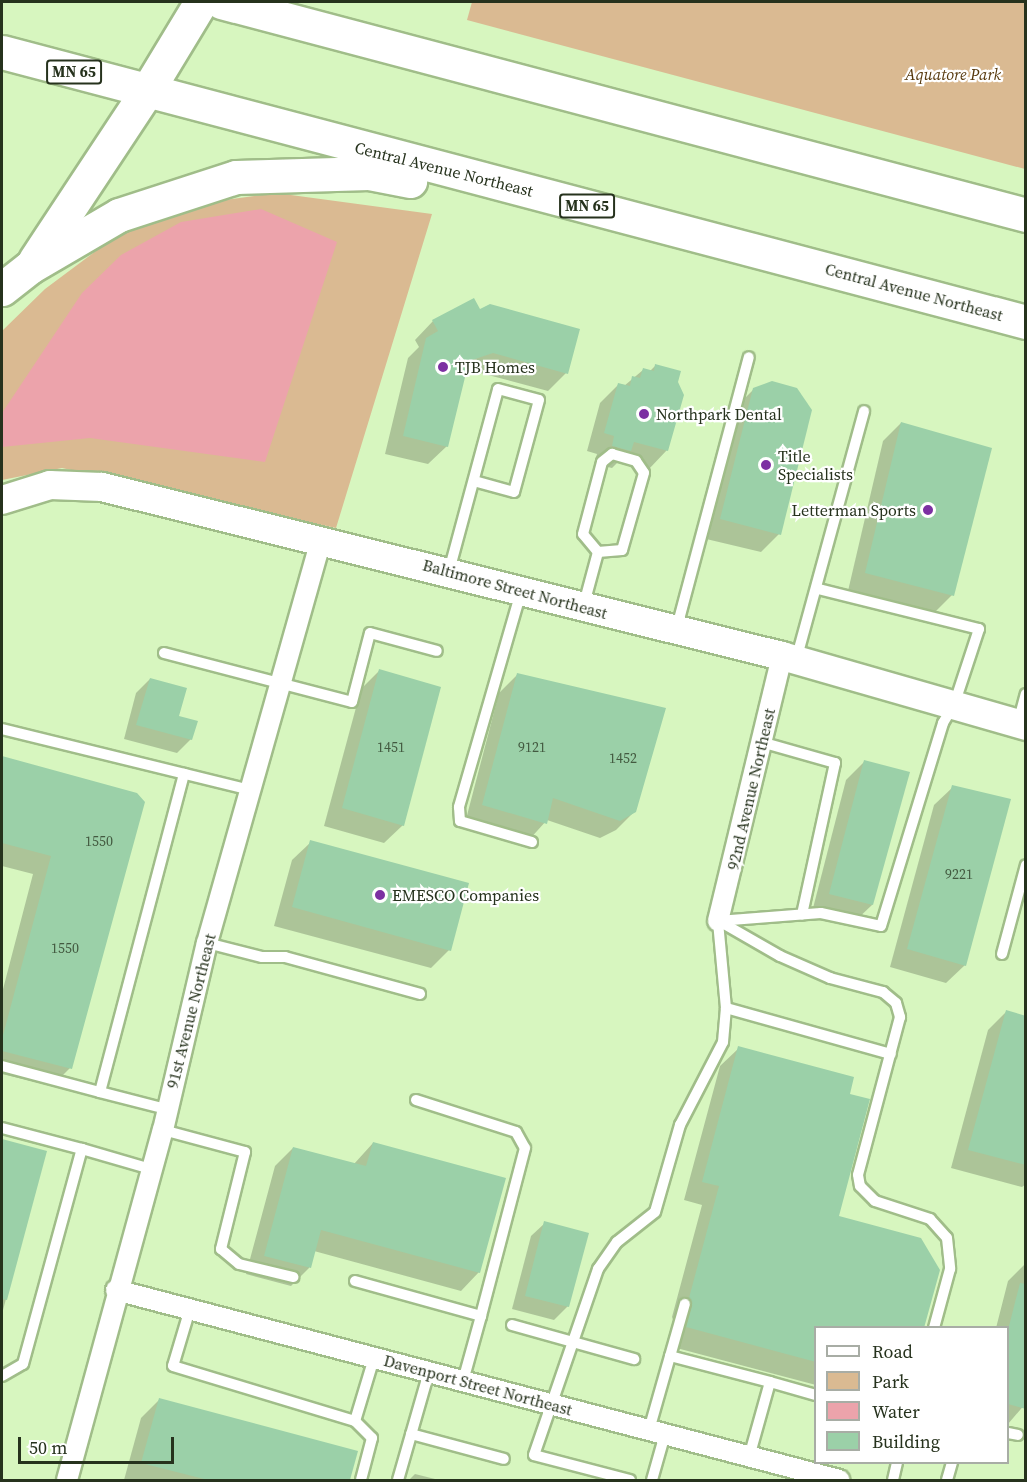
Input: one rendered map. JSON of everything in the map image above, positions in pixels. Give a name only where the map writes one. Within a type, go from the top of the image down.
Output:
[{"type":"highway","points":[[30,267],[147,91],[201,2]]},
{"type":"highway","points":[[221,2],[1026,215]]},
{"type":"highway","points":[[312,2],[332,16],[445,60]]},
{"type":"highway","name":"Central Avenue Northeast","points":[[2,52],[1026,322]]},
{"type":"highway","points":[[2,289],[30,267],[119,215],[236,177],[369,173],[690,232]]},
{"type":"street","name":"Baltimore Street Northeast","points":[[2,500],[50,485],[102,487],[320,543],[449,571],[521,592],[789,658],[1022,724]]},
{"type":"street","name":"91st Avenue Northeast","points":[[67,1480],[116,1290],[163,1130],[166,1109],[207,943],[320,543]]},
{"type":"street","name":"92nd Avenue Northeast","points":[[718,921],[761,742],[789,658]]},
{"type":"street","name":"Davenport Street Northeast","points":[[116,1290],[657,1432],[817,1478],[839,1480]]},
{"type":"lane","points":[[676,631],[749,357]]},
{"type":"lane","points":[[449,571],[498,388],[539,400],[514,492],[474,481]]},
{"type":"lane","points":[[789,658],[818,589],[864,411]]},
{"type":"lane","points":[[612,454],[636,461],[644,473],[622,550],[598,552],[582,534],[602,462],[612,454]]},
{"type":"lane","points":[[583,607],[598,552]]},
{"type":"lane","points":[[718,921],[821,913],[881,926],[943,723],[954,705],[979,629],[818,589]]},
{"type":"lane","points":[[521,592],[459,807],[460,821],[532,842]]},
{"type":"lane","points":[[164,653],[352,702],[370,633],[437,651]]},
{"type":"lane","points":[[1022,724],[1026,694]]},
{"type":"lane","points":[[2,729],[251,790]]},
{"type":"lane","points":[[761,742],[835,763],[802,914]]},
{"type":"lane","points":[[100,1092],[184,774]]},
{"type":"lane","points":[[1002,954],[1026,865]]},
{"type":"lane","points":[[630,1480],[534,1455],[550,1404],[575,1343],[598,1269],[617,1242],[655,1212],[680,1125],[723,1042],[726,1008],[718,921]]},
{"type":"lane","points":[[718,921],[810,969],[883,992],[896,1003],[900,1017],[858,1175],[860,1186],[874,1201],[930,1219],[947,1239],[950,1269],[935,1326]]},
{"type":"lane","points":[[207,943],[262,957],[285,957],[420,994]]},
{"type":"lane","points":[[726,1008],[891,1054]]},
{"type":"lane","points":[[2,1066],[166,1109]]},
{"type":"lane","points":[[416,1100],[516,1132],[525,1148],[463,1381]]},
{"type":"lane","points":[[2,1128],[151,1169]]},
{"type":"lane","points":[[163,1130],[245,1152],[221,1249],[238,1264],[292,1278]]},
{"type":"lane","points":[[2,1377],[23,1364],[82,1149]]},
{"type":"lane","points":[[355,1281],[481,1316]]},
{"type":"lane","points":[[652,1480],[657,1432],[670,1356],[685,1304]]},
{"type":"lane","points":[[190,1309],[173,1366],[355,1421],[372,1438],[361,1480]]},
{"type":"lane","points":[[513,1325],[634,1359]]},
{"type":"lane","points":[[670,1356],[814,1394]]},
{"type":"lane","points":[[355,1421],[374,1358]]},
{"type":"lane","points":[[398,1480],[429,1372]]},
{"type":"lane","points":[[749,1457],[770,1382]]},
{"type":"lane","points":[[411,1434],[504,1460]]},
{"type":"lane","points":[[892,1480],[896,1464]]},
{"type":"lane","points":[[947,1480],[951,1464]]},
{"type":"green space","name":"Aquatore Park","points":[[472,2],[1025,2],[1025,169],[467,20]]},
{"type":"green space","points":[[276,193],[432,214],[336,528],[62,468],[2,480],[2,331],[45,289],[120,233],[203,203]]},
{"type":"water","points":[[261,209],[337,242],[265,462],[90,438],[2,447],[2,413],[82,293],[121,255],[181,222]]},
{"type":"building","name":"TJB Homes","points":[[474,298],[480,309],[490,304],[580,329],[568,374],[493,353],[469,361],[448,447],[403,436],[426,338],[438,331],[432,320]]},
{"type":"building","name":"Northpark Dental","points":[[655,364],[681,371],[678,382],[684,395],[668,451],[634,442],[631,451],[612,446],[614,436],[604,433],[618,383],[630,386],[632,376],[640,378],[643,368],[654,371]]},
{"type":"building","name":"Title Specialists","points":[[772,381],[797,388],[812,410],[781,535],[720,519],[753,388]]},
{"type":"building","name":"Letterman Sports","points":[[901,422],[992,448],[954,596],[865,573]]},
{"type":"building","points":[[379,669],[441,687],[404,826],[342,808]]},
{"type":"building","points":[[517,673],[666,708],[636,812],[620,821],[553,798],[547,824],[482,805]]},
{"type":"building","points":[[150,678],[187,688],[179,716],[198,721],[192,740],[136,725]]},
{"type":"building","points":[[2,756],[137,793],[145,802],[72,1069],[2,1051],[2,1039],[51,856],[2,843]]},
{"type":"building","points":[[864,760],[910,772],[873,905],[829,894]]},
{"type":"building","points":[[952,785],[1011,799],[966,966],[907,949]]},
{"type":"building","name":"EMESCO Companies","points":[[310,840],[469,883],[451,951],[292,907]]},
{"type":"building","points":[[1006,1010],[1026,1016],[1026,1165],[968,1150]]},
{"type":"building","points":[[738,1046],[854,1077],[850,1094],[870,1099],[839,1216],[921,1238],[940,1270],[925,1326],[814,1326],[814,1361],[686,1327],[692,1305],[689,1298],[719,1186],[702,1182]]},
{"type":"building","points":[[2,1139],[47,1151],[7,1300],[2,1299]]},
{"type":"building","points":[[373,1142],[506,1178],[480,1273],[321,1230],[311,1268],[264,1256],[293,1147],[366,1166]]},
{"type":"building","points":[[544,1221],[589,1233],[569,1307],[525,1296]]},
{"type":"building","points":[[1020,1283],[1026,1284],[1026,1409],[1009,1404],[1009,1326]]},
{"type":"building","points":[[159,1398],[358,1451],[350,1480],[208,1480],[141,1463]]},
{"type":"place","name":"TJB Homes","points":[[443,367]]},
{"type":"place","name":"Northpark Dental","points":[[644,414]]},
{"type":"place","name":"Title Specialists","points":[[766,465]]},
{"type":"place","name":"Letterman Sports","points":[[928,510]]},
{"type":"place","name":"EMESCO Companies","points":[[380,895]]}]
